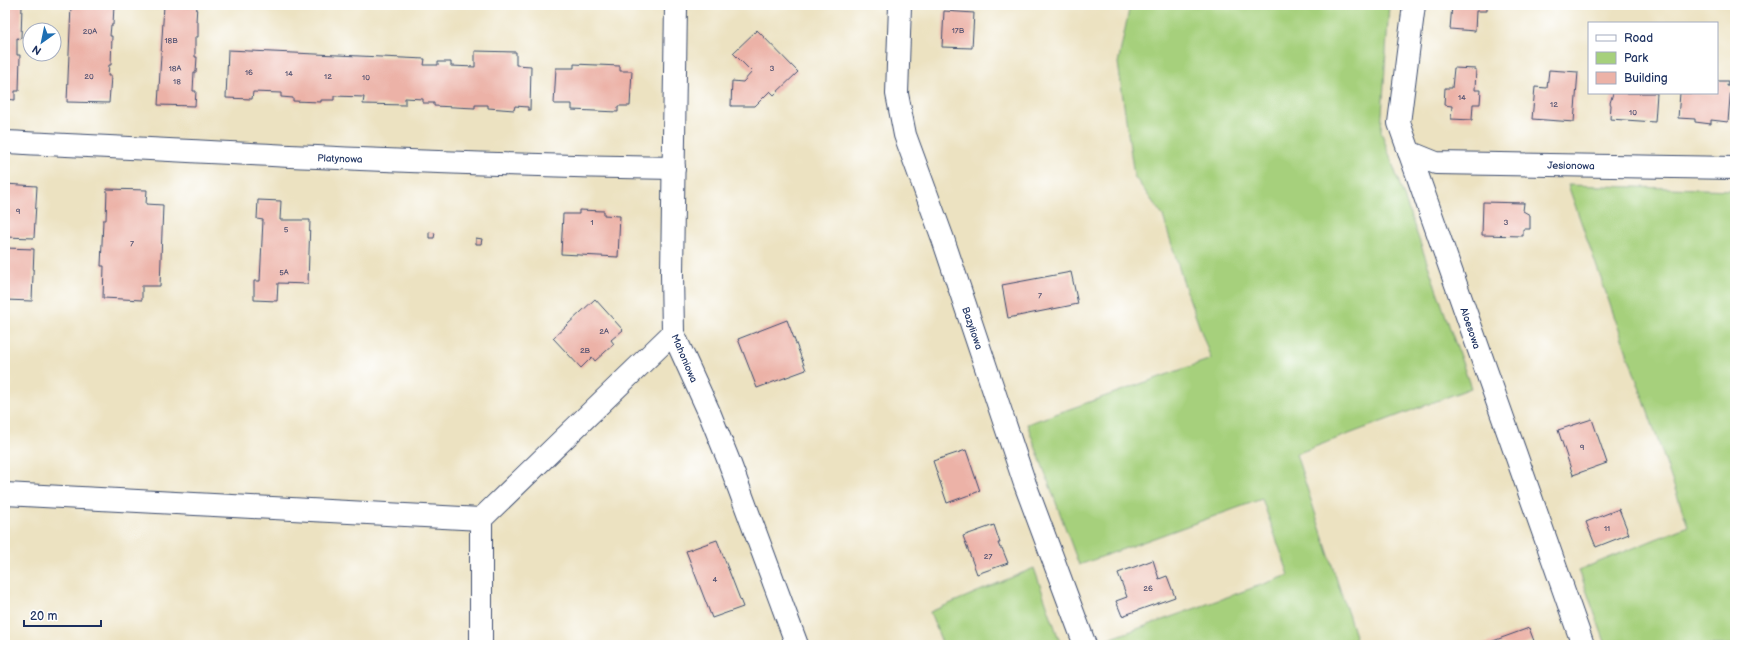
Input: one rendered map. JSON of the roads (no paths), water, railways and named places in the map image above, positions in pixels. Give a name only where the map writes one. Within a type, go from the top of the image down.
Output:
[{"type":"street","name":"Mahoniowa","points":[[676,5],[672,273],[673,333],[709,412],[730,464],[797,645]]},
{"type":"street","name":"Bazyliowa","points":[[900,5],[897,94],[905,135],[943,238],[1026,484],[1085,645]]},
{"type":"street","name":"Aloesowa","points":[[1414,5],[1399,123],[1582,645]]},
{"type":"street","name":"Platynowa","points":[[5,142],[304,156],[563,166],[674,168]]},
{"type":"street","name":"Jesionowa","points":[[1410,152],[1436,163],[1735,168]]},
{"type":"street","points":[[480,645],[481,519],[673,333]]},
{"type":"street","points":[[5,494],[481,519]]}]
